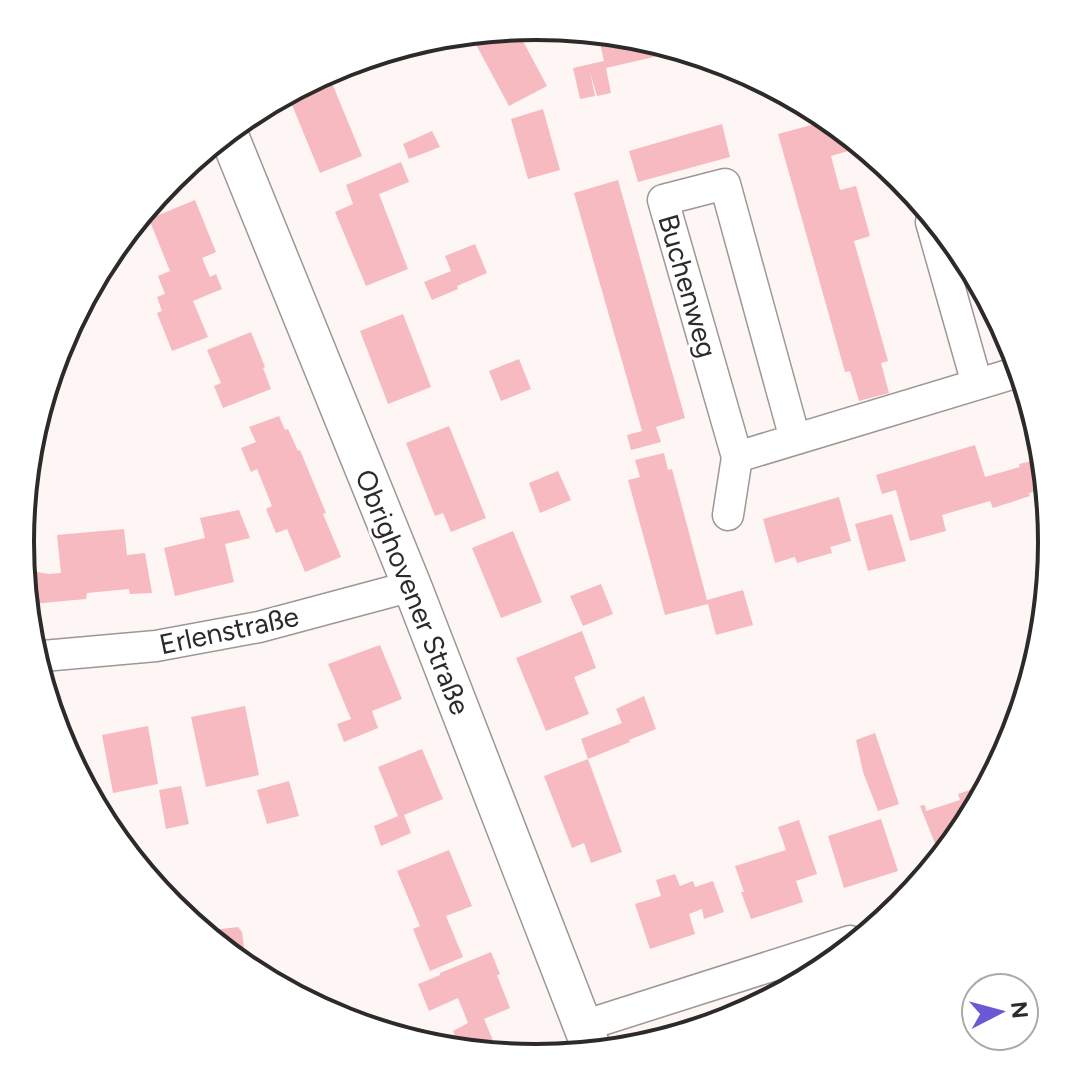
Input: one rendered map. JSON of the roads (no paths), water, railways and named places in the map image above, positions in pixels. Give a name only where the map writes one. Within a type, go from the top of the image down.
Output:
[{"type":"street","name":"Obrighovener Straße","points":[[232,143],[412,586],[587,1037]]},
{"type":"street","name":"Buchenweg","points":[[728,515],[737,457],[663,200],[725,184],[795,439]]},
{"type":"street","points":[[936,238],[977,384]]},
{"type":"street","points":[[737,457],[1009,375]]},
{"type":"street","name":"Erlenstraße","points":[[47,656],[156,646],[229,633],[412,586]]},
{"type":"street","points":[[587,1037],[830,948]]}]
